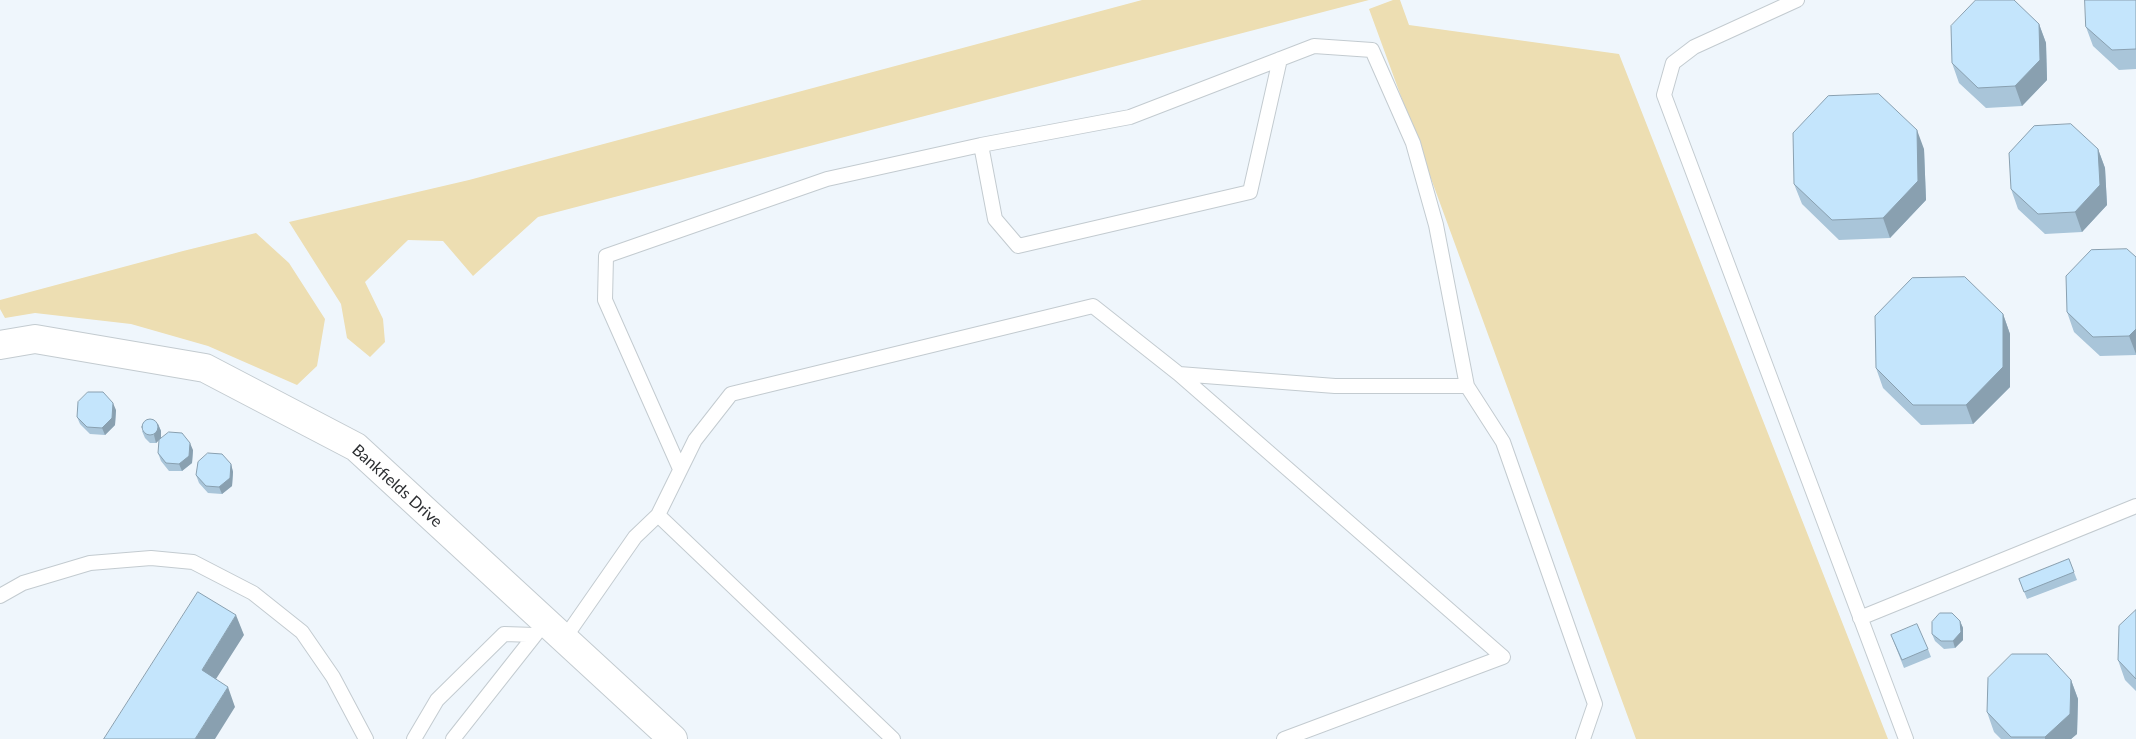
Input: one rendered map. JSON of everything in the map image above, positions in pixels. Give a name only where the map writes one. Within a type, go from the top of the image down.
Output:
[{"type":"street","name":"Bankfields Drive","points":[[0,345],[35,339],[205,368],[356,447],[548,632],[673,739]]},
{"type":"lane","points":[[1797,0],[1694,48],[1673,63],[1664,95],[1906,739]]},
{"type":"lane","points":[[680,469],[606,300],[606,256],[827,179],[981,145],[1130,117],[1314,46],[1372,50],[1413,143],[1436,225],[1467,386],[1503,442],[1595,704],[1583,739]]},
{"type":"lane","points":[[981,145],[995,218],[1018,246],[1250,192],[1280,59]]},
{"type":"lane","points":[[453,739],[548,632],[635,537],[658,515],[696,440],[731,394],[1093,306],[1179,374],[1503,657],[1284,739]]},
{"type":"lane","points":[[1179,374],[1335,386],[1467,386]]},
{"type":"lane","points":[[1860,618],[2136,506]]},
{"type":"lane","points":[[658,515],[893,739]]},
{"type":"lane","points":[[0,596],[23,583],[90,563],[151,558],[193,562],[253,592],[302,632],[333,677],[366,739]]},
{"type":"lane","points":[[414,739],[436,700],[504,634],[548,632]]},
{"type":"shaded area","points":[[1142,0],[1369,0],[538,217],[473,276],[443,241],[408,240],[365,282],[383,319],[385,342],[370,357],[347,338],[341,304],[289,222],[469,180]]},
{"type":"shaded area","points":[[1393,0],[1400,0],[1409,25],[1619,54],[1888,739],[1636,739],[1369,9]]},
{"type":"shaded area","points":[[256,233],[289,263],[325,319],[317,366],[297,385],[208,346],[131,324],[35,313],[5,318],[0,309],[0,300]]},
{"type":"building","points":[[1976,0],[2014,0],[2039,24],[2040,60],[2015,86],[1978,88],[1952,63],[1951,26]]},
{"type":"building","points":[[2085,0],[2136,0],[2136,49],[2112,50],[2086,27]]},
{"type":"building","points":[[1879,94],[1917,130],[1918,181],[1883,218],[1832,220],[1794,184],[1793,133],[1828,96]]},
{"type":"building","points":[[2071,124],[2098,149],[2100,185],[2075,212],[2038,214],[2011,189],[2009,153],[2034,126]]},
{"type":"building","points":[[2127,249],[2136,257],[2136,329],[2129,336],[2093,337],[2067,312],[2066,276],[2091,250]]},
{"type":"building","points":[[1965,277],[2003,314],[2003,367],[1966,405],[1913,405],[1876,368],[1875,316],[1912,278]]},
{"type":"building","points":[[88,392],[103,392],[113,403],[112,418],[102,428],[87,427],[77,417],[78,402]]},
{"type":"building","points":[[147,419],[153,419],[158,424],[156,433],[147,435],[142,430],[142,424]]},
{"type":"building","points":[[169,432],[182,433],[190,443],[189,456],[179,464],[166,463],[158,453],[159,440]]},
{"type":"building","points":[[208,453],[222,454],[231,464],[230,478],[219,487],[206,486],[196,475],[198,462]]},
{"type":"building","points":[[2069,559],[2074,572],[2024,592],[2019,579]]},
{"type":"building","points":[[198,592],[236,615],[202,670],[228,687],[195,739],[104,739]]},
{"type":"building","points":[[2136,610],[2136,679],[2118,660],[2119,626]]},
{"type":"building","points":[[1940,613],[1952,613],[1960,621],[1961,632],[1953,641],[1941,641],[1932,634],[1932,622]]},
{"type":"building","points":[[1917,624],[1928,649],[1902,660],[1891,635]]},
{"type":"building","points":[[2012,654],[2047,654],[2071,680],[2070,714],[2045,737],[2011,737],[1987,712],[1988,678]]}]
